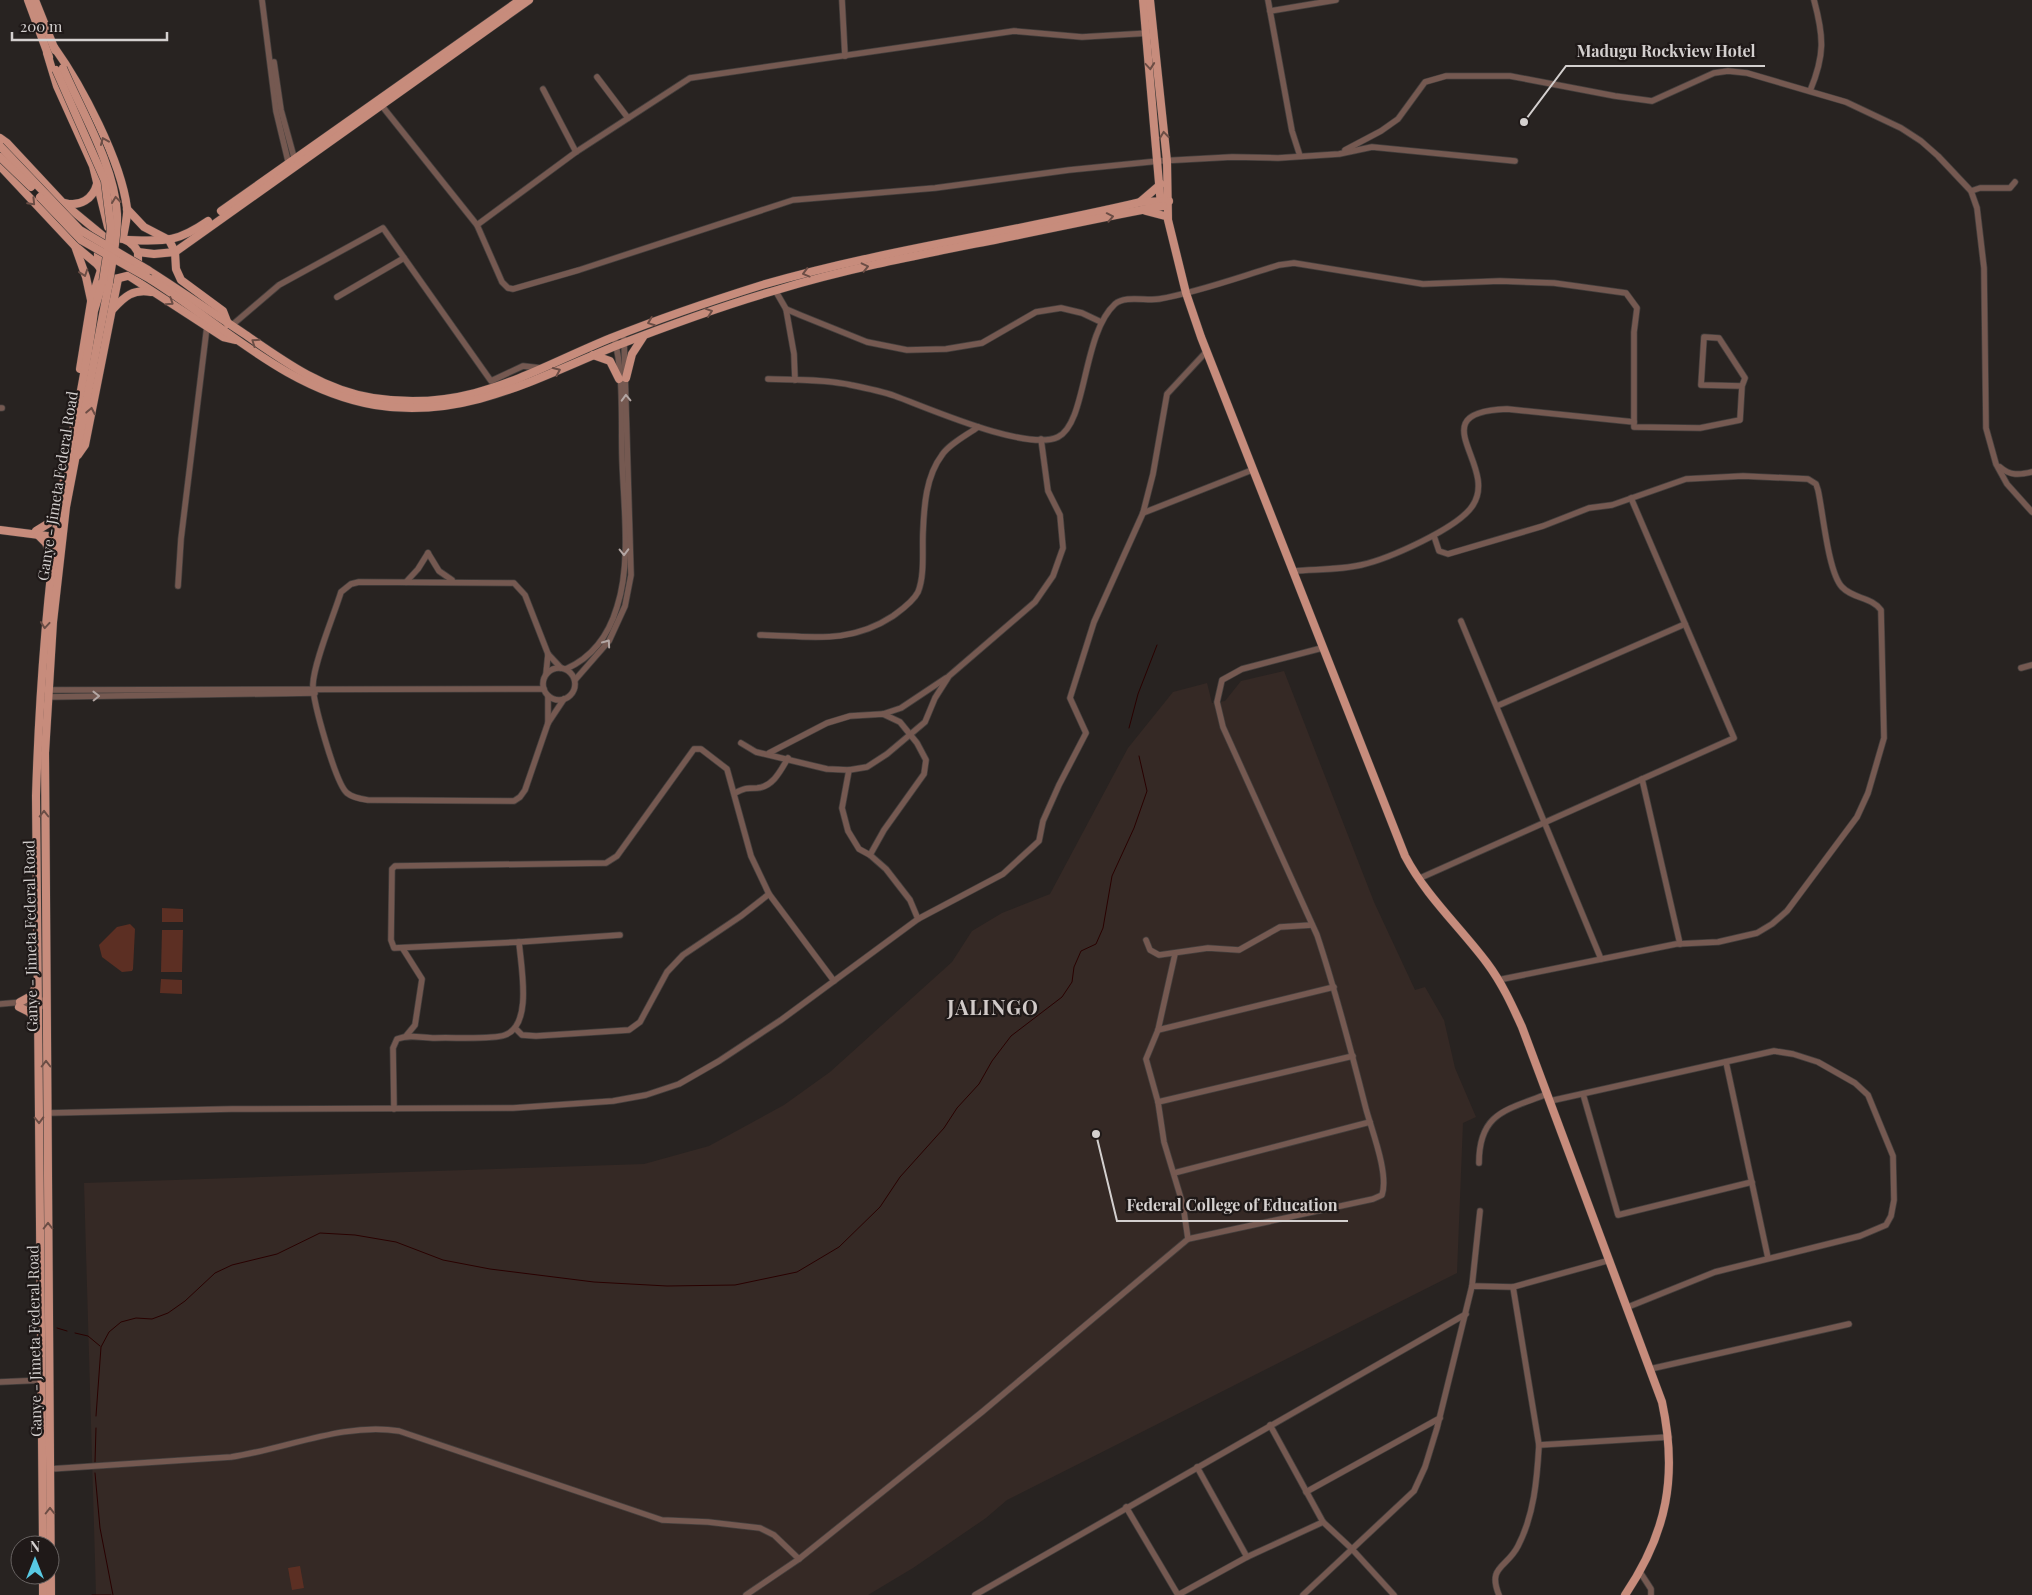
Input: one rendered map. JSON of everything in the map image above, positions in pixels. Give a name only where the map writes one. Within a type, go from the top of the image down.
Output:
[{"type":"main road","points":[[28,0],[57,86],[93,166],[109,240]]},
{"type":"main road","points":[[35,0],[54,48],[59,69]]},
{"type":"main road","points":[[54,48],[75,77],[118,174],[127,209],[125,239],[138,252],[154,254],[174,252],[292,164],[520,0]]},
{"type":"main road","points":[[0,138],[7,143],[63,203],[109,240],[169,240],[188,235],[292,164],[382,106],[529,0]]},
{"type":"main road","points":[[1143,0],[1151,33]]},
{"type":"main road","points":[[1150,0],[1166,218],[1186,293],[1206,352],[1394,830],[1418,879],[1488,964],[1519,1020],[1662,1402],[1669,1437],[1670,1480],[1666,1506],[1656,1539],[1640,1572],[1625,1595]]},
{"type":"main road","points":[[47,53],[59,69]]},
{"type":"main road","name":"Ganye - Jimeta Federal Road","points":[[43,1172],[47,1113],[42,1003],[44,694],[61,545],[76,456],[74,445],[94,311],[106,282],[111,229],[105,181],[59,69]]},
{"type":"main road","points":[[0,146],[80,230],[148,270],[286,363],[321,383],[358,395],[389,400],[421,401],[466,396],[496,389],[614,337],[686,309],[826,268],[1141,206],[1165,204]]},
{"type":"main road","points":[[0,157],[81,240],[150,279],[287,372],[319,390],[376,406],[410,408],[450,406],[484,400],[645,335],[775,290],[901,259],[1141,206],[1161,184]]},
{"type":"main road","points":[[1163,161],[1161,184],[1165,204]]},
{"type":"main road","points":[[0,166],[74,245],[109,278],[118,279],[129,276],[138,266],[138,252]]},
{"type":"main road","points":[[63,203],[71,205],[85,202],[94,194],[98,183]]},
{"type":"main road","points":[[1141,206],[1166,218]]},
{"type":"main road","points":[[127,209],[144,227],[169,240],[174,252],[176,269],[181,280],[224,312],[230,325]]},
{"type":"main road","points":[[68,456],[68,439],[91,302],[99,268],[98,252],[109,240]]},
{"type":"main road","points":[[74,245],[86,277],[91,302]]},
{"type":"main road","points":[[129,276],[224,337],[238,340]]},
{"type":"main road","points":[[76,456],[85,445],[118,279]]},
{"type":"main road","points":[[113,309],[125,295],[141,290],[154,292]]},
{"type":"main road","points":[[622,378],[632,354],[645,335]]},
{"type":"main road","points":[[593,355],[610,361],[622,378]]},
{"type":"main road","name":"Ganye - Jimeta Federal Road","points":[[43,1535],[45,1380],[43,1172],[38,1024],[42,1003],[38,976],[36,796],[52,561],[68,456],[74,445]]},
{"type":"main road","points":[[34,533],[49,523],[60,508]]},
{"type":"main road","points":[[0,530],[56,534]]},
{"type":"main road","points":[[34,533],[46,543],[52,561]]},
{"type":"main road","points":[[38,976],[33,993],[20,1004],[33,1015],[38,1024]]},
{"type":"main road","name":"Ganye - Jimeta Federal Road","points":[[45,1380],[50,1469],[50,1595]]},
{"type":"street","points":[[264,0],[276,111],[292,164]]},
{"type":"street","points":[[842,0],[845,56]]},
{"type":"street","points":[[1268,0],[1292,131],[1300,156]]},
{"type":"street","points":[[1270,11],[1336,0]]},
{"type":"street","points":[[1810,90],[1816,75],[1823,37],[1814,0]]},
{"type":"street","points":[[477,226],[576,152],[690,78],[1014,31],[1082,37],[1151,33]]},
{"type":"street","points":[[1339,154],[1382,131],[1398,119],[1425,82],[1446,76],[1525,78],[1642,101],[1652,101],[1722,71],[1747,72],[1846,102],[1901,128],[1932,151],[1971,191],[1977,208],[1981,231],[1985,308],[1986,428],[1996,464],[2010,488],[2032,512]]},
{"type":"street","points":[[597,77],[628,118]]},
{"type":"street","points":[[543,89],[576,152]]},
{"type":"street","points":[[382,106],[477,226],[502,282],[508,288],[578,270],[793,200],[935,188],[1163,161],[1339,154],[1372,147],[1516,161]]},
{"type":"street","points":[[1971,191],[1980,188],[2010,188],[2015,182]]},
{"type":"street","points":[[230,325],[279,285],[384,228],[491,380],[523,366],[544,368]]},
{"type":"street","points":[[337,297],[404,258]]},
{"type":"street","points":[[768,379],[849,384],[894,396],[978,427],[1011,436],[1041,439],[1058,437],[1070,426],[1080,400],[1087,362],[1102,322],[1116,303],[1131,299],[1150,300],[1186,293],[1279,265],[1294,263],[1423,284],[1500,281],[1554,283],[1626,294],[1637,308],[1634,332],[1634,427],[1700,428],[1740,420],[1742,386],[1745,378],[1719,338],[1704,337],[1702,385],[1742,386]]},
{"type":"street","points":[[775,290],[786,309],[794,354],[795,380]]},
{"type":"street","points":[[786,309],[847,335],[907,350],[946,349],[982,343],[1036,312],[1053,309],[1061,308],[1082,313],[1102,322]]},
{"type":"street","points":[[178,586],[181,539],[207,326]]},
{"type":"street","points":[[546,674],[587,658],[604,636],[615,613],[622,588],[625,562],[622,378],[625,343],[623,334]]},
{"type":"street","points":[[548,722],[548,696],[544,689],[544,678],[548,654],[525,595],[514,583],[454,581],[359,582],[345,587],[341,592],[316,670],[313,691],[317,714],[341,785],[352,796],[368,800],[514,801],[520,797],[525,790],[548,722],[564,699],[574,692],[575,680],[609,641],[623,612],[629,589],[632,561],[622,378],[614,337]]},
{"type":"street","points":[[47,1113],[564,1106],[646,1095],[679,1084],[719,1061],[918,919],[1003,874],[1039,840],[1058,785],[1086,733],[1070,698],[1094,622],[1143,513],[1153,474],[1167,394],[1206,352]]},
{"type":"street","points":[[1293,571],[1363,564],[1434,536],[1463,518],[1474,504],[1480,485],[1478,473],[1462,433],[1466,420],[1476,413],[1489,409],[1506,408],[1634,422]]},
{"type":"street","points":[[760,634],[824,637],[853,635],[874,628],[904,608],[917,593],[921,570],[924,511],[930,479],[942,454],[978,427]]},
{"type":"street","points":[[769,753],[827,723],[850,716],[883,714],[901,708],[949,676],[1035,602],[1053,576],[1063,548],[1060,515],[1048,492],[1041,439]]},
{"type":"street","points":[[1996,464],[2006,472],[2018,475],[2032,472]]},
{"type":"street","points":[[1143,513],[1252,470]]},
{"type":"street","points":[[1434,536],[1439,551],[1448,554],[1543,526],[1589,508],[1612,505],[1664,486],[1696,478],[1743,476],[1808,479],[1816,484],[1818,490],[1832,564],[1838,580],[1847,592],[1877,604],[1881,610],[1884,738],[1868,793],[1857,817],[1787,911],[1772,924],[1757,933],[1738,938],[1680,944],[1498,980]]},
{"type":"street","points":[[1418,879],[1734,738],[1631,498]]},
{"type":"street","points":[[406,582],[418,569],[428,553],[439,571],[454,581]]},
{"type":"street","points":[[1462,621],[1602,959]]},
{"type":"street","points":[[1497,706],[1685,624]]},
{"type":"street","points":[[746,1595],[798,1559],[982,1412],[1188,1239],[1304,1215],[1373,1199],[1382,1195],[1385,1186],[1334,986],[1312,925],[1223,727],[1217,702],[1222,680],[1242,669],[1322,648]]},
{"type":"street","points":[[548,654],[575,680]]},
{"type":"street","points":[[2021,668],[2032,665]]},
{"type":"street","points":[[741,743],[756,752],[769,753],[828,770],[867,768],[925,722],[935,698],[949,676]]},
{"type":"street","points":[[44,694],[544,689]]},
{"type":"street","points":[[548,696],[555,700],[564,699]]},
{"type":"street","points":[[870,855],[884,830],[924,774],[926,760],[911,734],[900,722],[883,714]]},
{"type":"street","points":[[620,935],[519,942],[448,944],[403,949],[394,948],[391,940],[392,869],[395,866],[606,863],[617,856],[694,749],[701,750],[728,769],[750,856],[769,894],[834,980]]},
{"type":"street","points":[[735,793],[746,786],[758,788],[770,784],[788,758]]},
{"type":"street","points":[[849,770],[842,808],[848,831],[859,849],[870,855],[886,869],[899,884],[910,900],[918,919]]},
{"type":"street","points":[[1642,779],[1680,944]]},
{"type":"street","points":[[516,1029],[522,1035],[536,1036],[629,1030],[640,1022],[667,972],[683,955],[741,916],[769,894]]},
{"type":"street","points":[[1146,940],[1150,950],[1159,955],[1208,948],[1239,950],[1280,927],[1312,925]]},
{"type":"street","points":[[394,1109],[393,1048],[397,1039],[406,1036],[432,1038],[504,1036],[516,1029],[522,1017],[519,942]]},
{"type":"street","points":[[403,949],[422,979],[415,1025],[406,1036]]},
{"type":"street","points":[[1175,954],[1158,1030],[1146,1059],[1158,1102],[1164,1142],[1174,1173],[1188,1239]]},
{"type":"street","points":[[1158,1030],[1334,986]]},
{"type":"street","points":[[0,1004],[42,1003]]},
{"type":"street","points":[[1479,1163],[1481,1139],[1492,1118],[1549,1097],[1583,1094],[1774,1051],[1793,1054],[1818,1062],[1855,1083],[1868,1095],[1893,1156],[1894,1200],[1891,1216],[1886,1226],[1860,1236],[1715,1272],[1628,1307]]},
{"type":"street","points":[[1158,1102],[1353,1056]]},
{"type":"street","points":[[1726,1062],[1768,1258]]},
{"type":"street","points":[[1583,1094],[1618,1215],[1752,1182]]},
{"type":"street","points":[[1174,1173],[1370,1122]]},
{"type":"street","points":[[1303,1595],[1414,1491],[1425,1467],[1440,1418],[1466,1314],[1472,1286],[1480,1211]]},
{"type":"street","points":[[1472,1286],[1513,1287],[1610,1260]]},
{"type":"street","points":[[1499,1595],[1494,1581],[1496,1572],[1514,1554],[1534,1497],[1538,1445],[1513,1287]]},
{"type":"street","points":[[974,1595],[1466,1314]]},
{"type":"street","points":[[1650,1369],[1849,1324]]},
{"type":"street","points":[[0,1382],[45,1380]]},
{"type":"street","points":[[1306,1492],[1440,1418]]},
{"type":"street","points":[[1270,1425],[1323,1522],[1352,1549],[1394,1595]]},
{"type":"street","points":[[50,1469],[232,1457],[260,1453],[333,1434],[380,1428],[399,1431],[662,1520],[708,1522],[760,1528],[774,1535],[798,1559]]},
{"type":"street","points":[[1538,1445],[1669,1437]]},
{"type":"street","points":[[1197,1467],[1248,1557]]},
{"type":"street","points":[[1126,1507],[1178,1595],[1248,1557],[1323,1522]]},
{"type":"street","points":[[1640,1572],[1651,1589],[1651,1595]]},
{"type":"shaded area","points":[[1284,671],[1374,902],[1415,990],[1425,987],[1444,1020],[1455,1068],[1476,1117],[1463,1123],[1457,1273],[1007,1500],[986,1518],[913,1568],[868,1595],[96,1595],[84,1183],[644,1164],[709,1146],[784,1105],[830,1072],[952,962],[972,931],[1002,913],[1050,894],[1128,748],[1173,692],[1207,683],[1212,703],[1225,701],[1241,681]]},
{"type":"shaded area","points":[[162,908],[183,909],[183,922],[162,922]]},
{"type":"shaded area","points":[[130,924],[135,929],[133,969],[132,971],[122,972],[102,957],[99,945],[117,927]]},
{"type":"shaded area","points":[[162,930],[183,930],[182,972],[161,972]]},
{"type":"shaded area","points":[[161,979],[182,980],[182,994],[160,993]]},
{"type":"shaded area","points":[[300,1566],[304,1588],[292,1590],[288,1568]]},
{"type":"waterway","points":[[1129,728],[1138,694],[1157,645]]},
{"type":"waterway","points":[[96,1416],[101,1347],[109,1332],[121,1322],[136,1318],[152,1319],[168,1313],[185,1301],[215,1273],[232,1265],[277,1254],[320,1233],[355,1235],[396,1242],[443,1260],[490,1269],[594,1282],[667,1286],[735,1285],[797,1272],[839,1247],[880,1207],[900,1177],[944,1128],[957,1108],[979,1084],[992,1061],[1011,1036],[1062,997],[1072,982],[1074,967],[1081,951],[1096,944],[1103,928],[1112,876],[1134,828],[1147,791],[1139,756]]},
{"type":"waterway","points":[[57,1328],[67,1331]]},
{"type":"waterway","points":[[75,1333],[88,1336],[100,1346]]},
{"type":"waterway","points":[[95,1462],[96,1428]]},
{"type":"waterway","points":[[95,1473],[100,1528],[113,1595]]},
{"type":"waterway","points":[[92,1595],[111,1595]]},
{"type":"place","name":"Madugu Rockview Hotel","points":[[1524,122]]},
{"type":"place","name":"Federal College of Education","points":[[1096,1134]]},
{"type":"district","name":"JALINGO","points":[[993,1008]]}]
